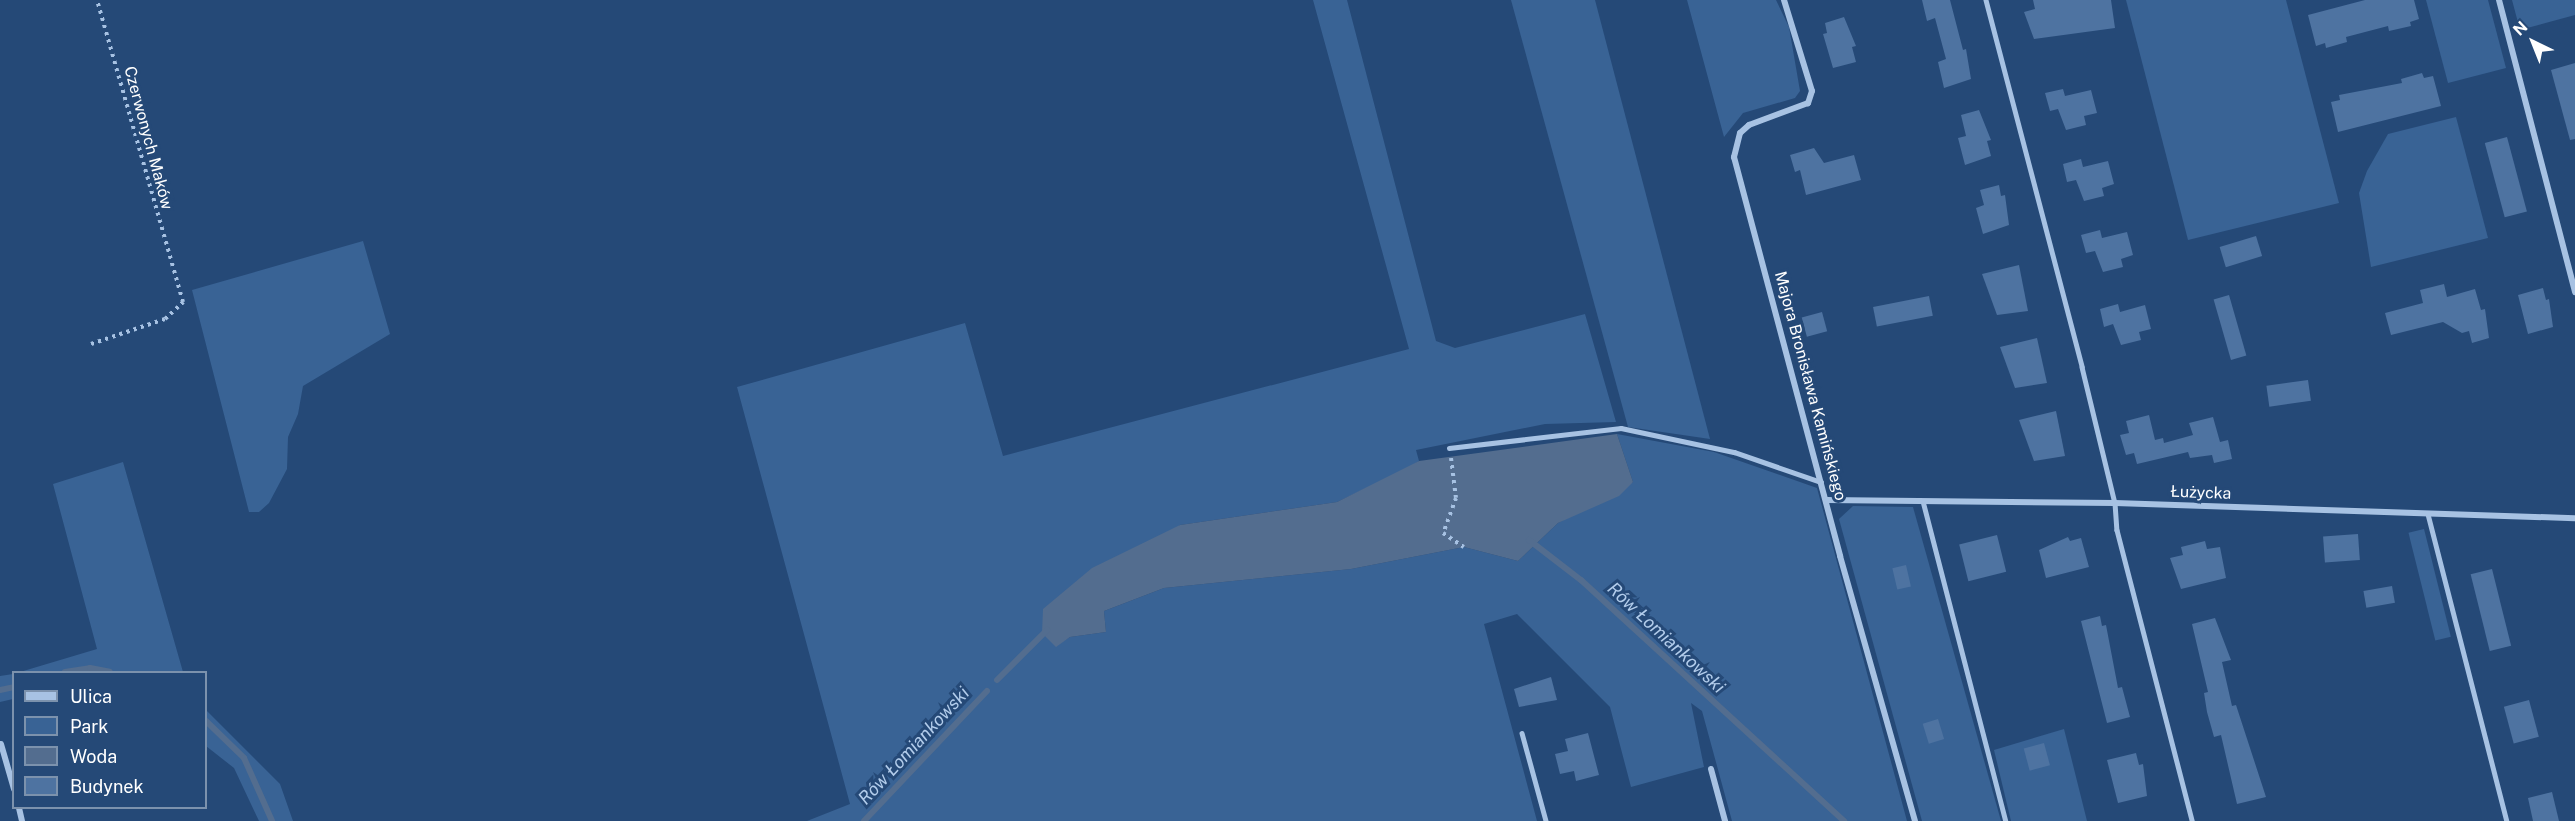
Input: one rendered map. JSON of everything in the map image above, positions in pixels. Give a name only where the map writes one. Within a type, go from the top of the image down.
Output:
[{"type":"street","name":"Majora Bronisława Kamińskiego","points":[[1784,0],[1812,91],[1808,103],[1749,125],[1740,133],[1734,157],[1915,821]]},
{"type":"street","points":[[2499,0],[2575,292]]},
{"type":"street","name":"Łużycka","points":[[1826,500],[2115,503],[2575,518]]},
{"type":"street","points":[[1,744],[12,782]]},
{"type":"street","points":[[1711,769],[1725,821]]},
{"type":"lane","points":[[1986,0],[2115,503],[2117,530],[2192,821]]},
{"type":"lane","points":[[1449,448],[1621,428],[1734,452],[1822,483]]},
{"type":"lane","points":[[1923,501],[2006,821]]},
{"type":"lane","points":[[2428,514],[2507,821]]},
{"type":"lane","points":[[1522,733],[1546,821]]},
{"type":"path","name":"Czerwonych Maków","points":[[91,344],[130,333],[178,309],[183,302],[175,283],[97,0]]},
{"type":"path","points":[[1449,448],[1456,498],[1443,533],[1464,547]]},
{"type":"green space","points":[[1313,0],[1347,0],[1436,341],[1455,348],[1585,314],[1616,422],[1545,424],[1416,450],[1419,461],[1407,469],[1337,502],[1180,525],[1055,646],[1070,637],[1106,632],[1104,611],[1164,588],[1351,569],[1464,547],[1518,561],[1558,523],[1633,482],[1617,434],[1714,452],[1817,488],[1907,821],[1732,821],[1702,711],[1691,703],[1704,767],[1631,787],[1610,707],[1517,614],[1484,624],[1537,821],[807,821],[850,804],[737,387],[965,323],[1003,456],[1409,349]]},
{"type":"green space","points":[[1511,0],[1595,0],[1710,439],[1628,427]]},
{"type":"green space","points":[[1687,0],[1776,0],[1789,27],[1800,91],[1795,98],[1743,113],[1724,137]]},
{"type":"green space","points":[[2126,0],[2286,0],[2339,203],[2188,240]]},
{"type":"green space","points":[[2426,0],[2488,0],[2506,68],[2448,83]]},
{"type":"green space","points":[[2512,0],[2575,0],[2575,15],[2520,30]]},
{"type":"green space","points":[[2456,117],[2488,238],[2371,267],[2359,193],[2367,171],[2388,134]]},
{"type":"green space","points":[[363,241],[390,334],[303,386],[298,414],[288,437],[287,469],[269,503],[259,512],[249,512],[192,290]]},
{"type":"green space","points":[[123,462],[183,671],[23,671],[97,649],[53,484]]},
{"type":"green space","points":[[1853,506],[1913,507],[2001,821],[1922,821],[1839,519]]},
{"type":"green space","points":[[2424,529],[2451,637],[2435,641],[2408,533]]},
{"type":"green space","points":[[12,674],[12,699],[0,702],[0,676]]},
{"type":"green space","points":[[207,711],[280,784],[293,821],[259,821],[234,768],[207,747]]},
{"type":"green space","points":[[2064,729],[2087,821],[2011,821],[1994,750]]},
{"type":"water","points":[[1617,434],[1633,482],[1619,496],[1558,523],[1518,561],[1464,547],[1351,569],[1164,588],[1104,611],[1106,632],[1070,637],[1056,647],[1042,633],[1043,609],[1092,568],[1180,525],[1337,502],[1419,461]]},
{"type":"building","points":[[1922,0],[1950,0],[1963,50],[1966,49],[1971,79],[1944,88],[1938,62],[1946,59],[1935,18],[1927,21]]},
{"type":"building","points":[[2033,0],[2111,0],[2115,28],[2034,39],[2024,12],[2035,9]]},
{"type":"building","points":[[2365,0],[2414,0],[2419,19],[2410,22],[2411,26],[2389,31],[2388,26],[2346,37],[2347,42],[2326,48],[2325,43],[2316,46],[2308,15]]},
{"type":"building","points":[[1844,17],[1856,46],[1852,47],[1856,62],[1833,68],[1823,34],[1827,33],[1825,23]]},
{"type":"building","points":[[2575,63],[2575,139],[2570,140],[2551,70]]},
{"type":"building","points":[[2422,73],[2424,78],[2433,76],[2441,106],[2338,132],[2331,102],[2340,100],[2339,95],[2402,83],[2401,79]]},
{"type":"building","points":[[2063,89],[2065,96],[2091,90],[2097,113],[2084,116],[2086,125],[2066,130],[2058,109],[2050,111],[2045,93]]},
{"type":"building","points":[[1979,110],[1991,140],[1987,141],[1991,156],[1965,165],[1958,138],[1966,136],[1961,115]]},
{"type":"building","points":[[2507,137],[2527,211],[2505,217],[2485,143]]},
{"type":"building","points":[[1814,148],[1824,163],[1854,155],[1861,180],[1806,195],[1800,170],[1795,172],[1790,155]]},
{"type":"building","points":[[2081,159],[2083,167],[2108,161],[2114,184],[2102,188],[2104,196],[2084,201],[2076,180],[2067,182],[2063,164]]},
{"type":"building","points":[[1999,185],[2001,196],[2005,195],[2009,225],[1983,234],[1976,208],[1984,205],[1980,190]]},
{"type":"building","points":[[2100,230],[2102,238],[2127,232],[2133,255],[2121,259],[2123,267],[2103,272],[2095,251],[2086,253],[2081,235]]},
{"type":"building","points":[[2256,236],[2262,256],[2226,267],[2220,247]]},
{"type":"building","points":[[2019,265],[2028,311],[1997,315],[1982,274]]},
{"type":"building","points":[[2444,284],[2447,297],[2475,289],[2481,310],[2485,309],[2489,338],[2472,343],[2469,331],[2462,333],[2443,322],[2391,335],[2385,313],[2423,303],[2420,290]]},
{"type":"building","points":[[2543,288],[2546,300],[2549,299],[2553,327],[2528,334],[2518,295]]},
{"type":"building","points":[[2229,295],[2246,356],[2231,360],[2214,299]]},
{"type":"building","points":[[1929,296],[1933,316],[1877,327],[1873,307]]},
{"type":"building","points":[[2118,304],[2120,312],[2145,305],[2151,329],[2139,332],[2141,340],[2121,345],[2113,324],[2104,327],[2100,309]]},
{"type":"building","points":[[1822,312],[1827,331],[1807,337],[1802,317]]},
{"type":"building","points":[[2037,338],[2047,383],[2015,388],[2000,347]]},
{"type":"building","points":[[2308,380],[2311,401],[2269,407],[2266,386]]},
{"type":"building","points":[[2056,411],[2065,456],[2034,461],[2019,420]]},
{"type":"building","points":[[2149,415],[2155,440],[2163,438],[2164,443],[2193,435],[2189,423],[2213,417],[2220,442],[2228,440],[2232,459],[2214,463],[2212,455],[2190,458],[2188,452],[2137,464],[2134,453],[2126,455],[2120,435],[2129,433],[2126,421]]},
{"type":"building","points":[[2358,534],[2360,560],[2325,562],[2323,536]]},
{"type":"building","points":[[1997,535],[2006,572],[1968,581],[1959,544]]},
{"type":"building","points":[[2068,537],[2070,541],[2081,538],[2089,567],[2046,578],[2039,550]]},
{"type":"building","points":[[2205,541],[2207,549],[2220,547],[2226,578],[2181,589],[2170,558],[2183,555],[2181,547]]},
{"type":"building","points":[[1906,565],[1911,586],[1897,590],[1892,568]]},
{"type":"building","points":[[2492,569],[2511,646],[2490,651],[2471,574]]},
{"type":"building","points":[[2392,586],[2395,603],[2366,608],[2363,591]]},
{"type":"building","points":[[2100,616],[2102,626],[2106,625],[2118,688],[2122,687],[2130,717],[2107,723],[2081,621]]},
{"type":"building","points":[[2215,618],[2231,660],[2222,662],[2232,706],[2236,705],[2266,797],[2237,804],[2221,735],[2214,737],[2207,712],[2204,693],[2208,692],[2192,624]]},
{"type":"building","points":[[1551,677],[1557,700],[1519,707],[1514,689]]},
{"type":"building","points":[[2529,700],[2539,737],[2514,743],[2504,707]]},
{"type":"building","points":[[1938,719],[1944,739],[1929,744],[1923,724]]},
{"type":"building","points":[[1588,733],[1599,775],[1576,781],[1574,771],[1560,774],[1555,754],[1568,751],[1565,739]]},
{"type":"building","points":[[2044,743],[2050,765],[2030,771],[2024,748]]},
{"type":"building","points":[[2136,753],[2139,765],[2143,764],[2147,796],[2118,803],[2107,760]]},
{"type":"building","points":[[2552,792],[2559,821],[2533,821],[2528,798]]},
{"type":"waterway","name":"Rów Łomiankowski","points":[[1529,540],[1581,580],[1844,821]]},
{"type":"waterway","name":"Rów Łomiankowski","points":[[997,680],[1047,630]]},
{"type":"waterway","name":"Rów Łomiankowski","points":[[71,671],[90,668],[105,671]]},
{"type":"waterway","name":"Rów Łomiankowski","points":[[0,690],[12,687]]},
{"type":"waterway","name":"Rów Łomiankowski","points":[[864,821],[987,691]]},
{"type":"waterway","name":"Rów Łomiankowski","points":[[207,722],[244,758],[272,821]]}]
